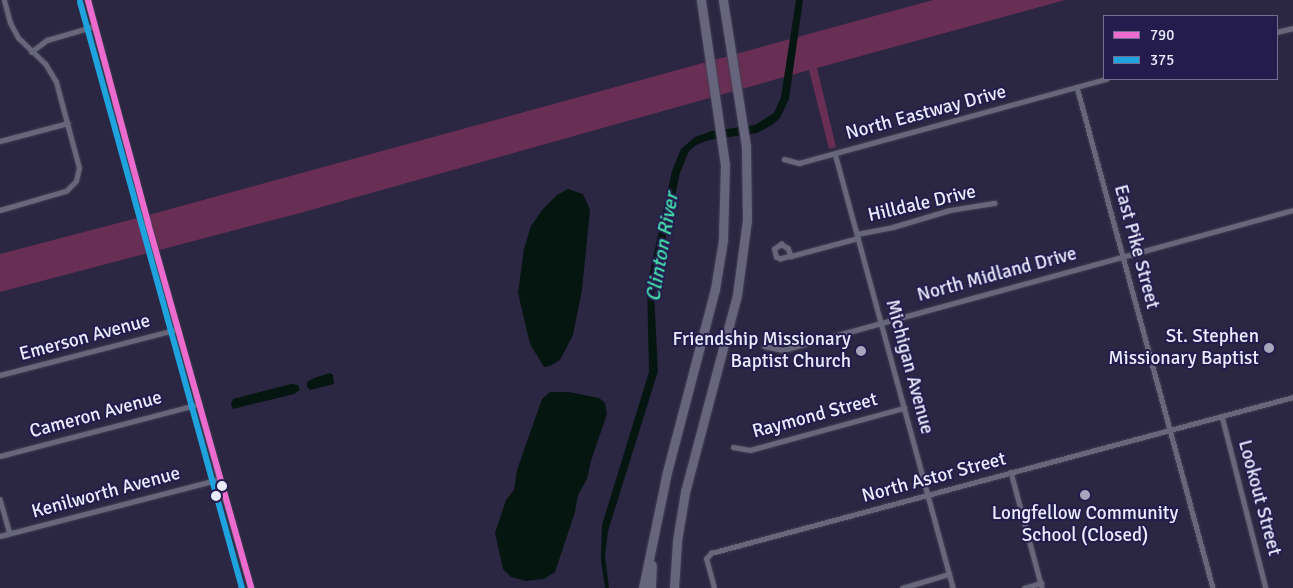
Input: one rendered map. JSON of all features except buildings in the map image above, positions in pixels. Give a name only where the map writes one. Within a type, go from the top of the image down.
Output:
[{"type":"highway","points":[[643,588],[666,472],[718,272],[725,210],[723,150],[700,0]]},
{"type":"highway","points":[[674,588],[677,541],[686,492],[742,268],[748,220],[746,146],[723,0]]},
{"type":"highway","points":[[651,588],[656,530]]},
{"type":"street","points":[[0,210],[61,193],[70,188],[76,181],[79,163],[54,77],[45,64],[31,52],[14,31],[4,0]]},
{"type":"street","points":[[88,0],[148,224],[251,588]]},
{"type":"street","points":[[31,52],[47,40],[95,26]]},
{"type":"street","points":[[1278,32],[1293,28]]},
{"type":"street","name":"North Eastway Drive","points":[[784,159],[799,163],[1103,80]]},
{"type":"street","name":"East Pike Street","points":[[1077,87],[1213,588]]},
{"type":"street","points":[[0,141],[68,123]]},
{"type":"street","name":"Michigan Avenue","points":[[836,153],[953,588]]},
{"type":"street","name":"Hilldale Drive","points":[[791,256],[953,209],[994,203]]},
{"type":"street","name":"North Midland Drive","points":[[764,346],[783,350],[1293,210]]},
{"type":"street","name":"Emerson Avenue","points":[[0,375],[178,329]]},
{"type":"street","name":"North Astor Street","points":[[714,588],[707,556],[1293,397]]},
{"type":"street","name":"Cameron Avenue","points":[[0,456],[199,404]]},
{"type":"street","name":"Raymond Street","points":[[733,447],[750,450],[904,408]]},
{"type":"street","name":"Lookout Street","points":[[1222,416],[1266,588]]},
{"type":"street","points":[[1011,472],[1042,586],[1024,588]]},
{"type":"street","name":"Kenilworth Avenue","points":[[0,536],[220,479]]},
{"type":"street","points":[[0,500],[10,533]]},
{"type":"street","points":[[902,588],[949,574]]},
{"type":"shaded area","points":[[933,0],[1065,0],[817,68],[836,147],[829,149],[809,70],[300,213],[0,292],[0,254]]},
{"type":"water","name":"Clinton River","points":[[796,0],[803,0],[789,99],[780,118],[757,133],[709,140],[696,145],[689,151],[680,173],[654,293],[658,371],[608,531],[605,556],[609,588],[605,588],[601,560],[602,525],[649,372],[647,286],[672,171],[681,149],[695,137],[712,131],[755,125],[774,113],[781,97]]},
{"type":"water","points":[[568,189],[583,194],[590,210],[582,290],[573,335],[560,360],[544,367],[530,344],[518,293],[524,249],[531,226],[543,209],[557,195]]},
{"type":"water","points":[[330,373],[333,375],[334,384],[310,390],[307,387],[307,382]]},
{"type":"water","points":[[291,384],[298,385],[300,390],[294,394],[233,409],[231,404],[233,399]]},
{"type":"water","points":[[550,392],[569,392],[599,398],[605,403],[607,414],[587,479],[578,495],[575,512],[555,572],[544,579],[526,581],[511,577],[503,569],[495,533],[506,500],[514,490],[517,470],[542,399]]},
{"type":"transit line","name":"790","points":[[88,0],[148,223],[251,588]]},
{"type":"transit line","name":"375","points":[[80,2],[242,588]]},
{"type":"place","name":"St. Stephen Missionary Baptist","points":[[1269,348]]},
{"type":"place","name":"Friendship Missionary Baptist Church","points":[[861,351]]},
{"type":"place","name":"Longfellow Community School (Closed)","points":[[1085,495]]}]
